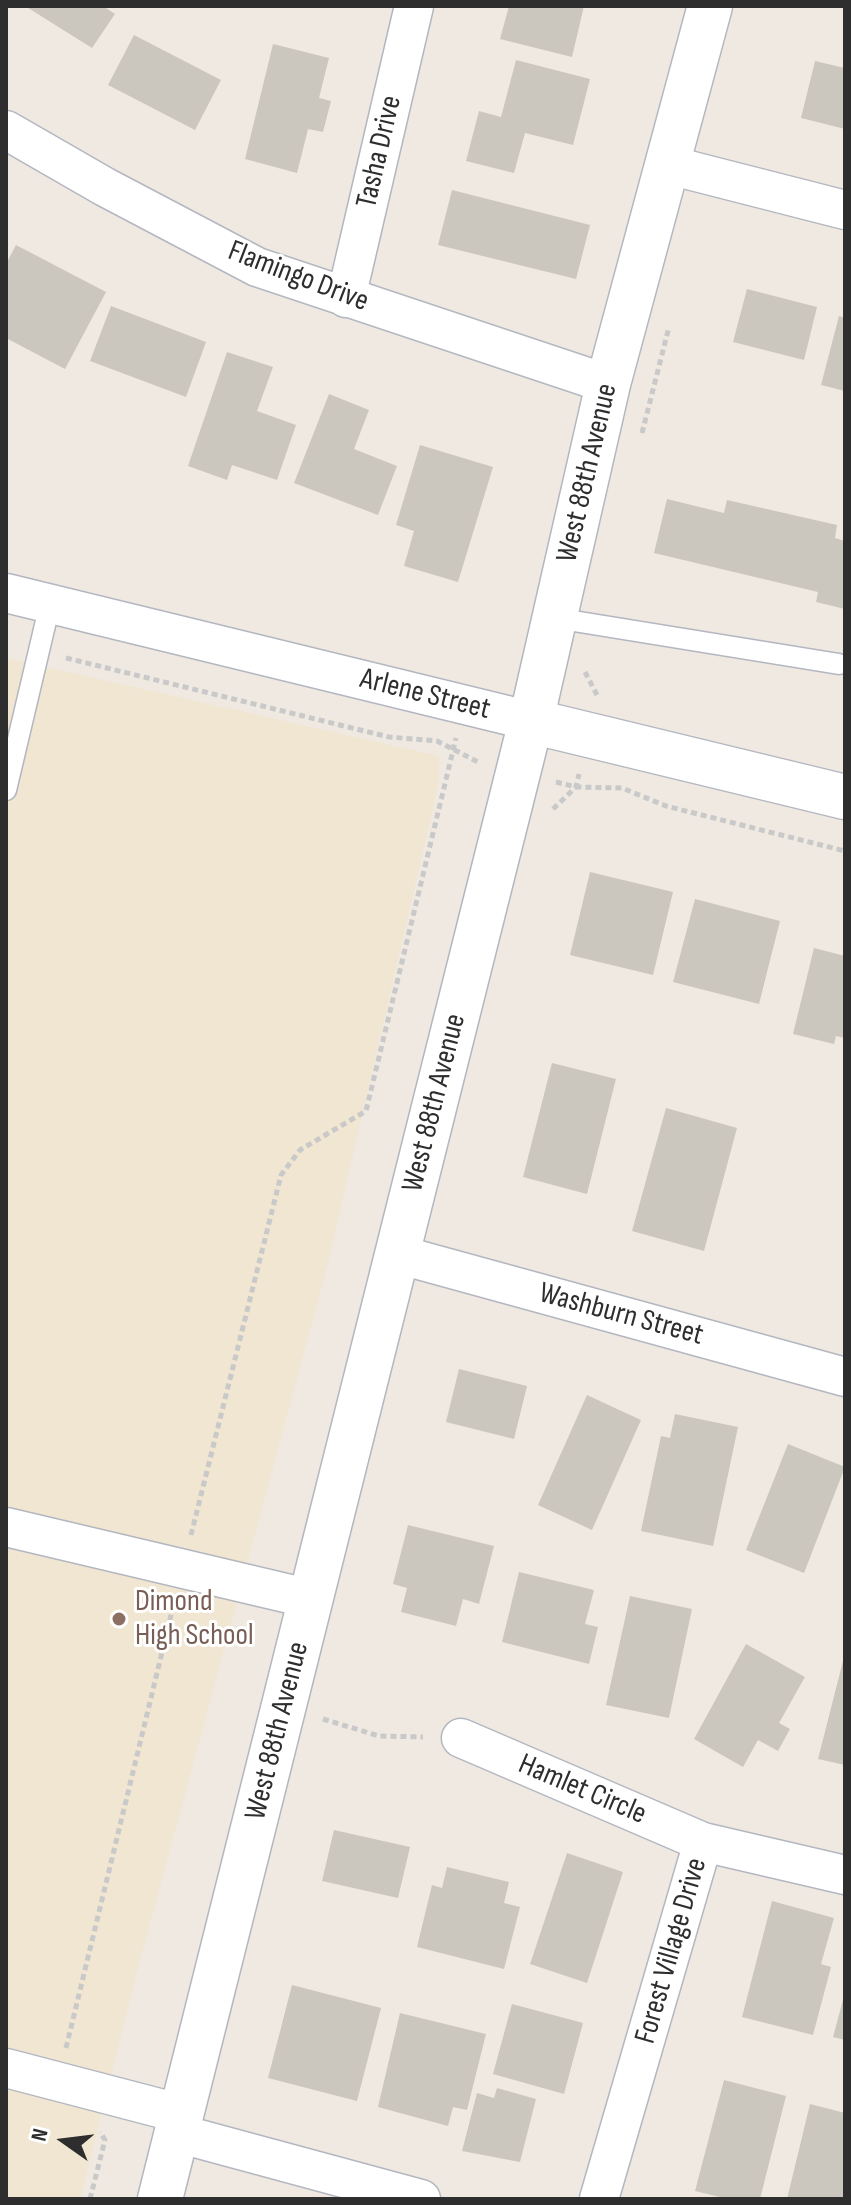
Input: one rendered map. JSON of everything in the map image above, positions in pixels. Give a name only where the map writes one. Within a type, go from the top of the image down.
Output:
[{"type":"street","name":"Tasha Drive","points":[[346,298],[414,6]]},
{"type":"street","name":"West 88th Avenue","points":[[160,2199],[531,721],[575,621],[608,384],[710,6]]},
{"type":"street","name":"Flamingo Drive","points":[[6,130],[105,187],[257,267],[608,384]]},
{"type":"street","points":[[665,164],[845,210]]},
{"type":"street","name":"Arlene Street","points":[[6,593],[845,797]]},
{"type":"street","name":"Washburn Street","points":[[397,1254],[845,1377]]},
{"type":"street","points":[[6,1527],[311,1599]]},
{"type":"street","name":"Hamlet Circle","points":[[461,1738],[703,1842]]},
{"type":"street","name":"Forest Village Drive","points":[[599,2199],[703,1842],[845,1875]]},
{"type":"street","points":[[6,2068],[421,2199]]},
{"type":"lane","points":[[6,790],[50,604]]},
{"type":"lane","points":[[575,621],[839,664]]},
{"type":"path","points":[[639,445],[671,322]]},
{"type":"path","points":[[575,621],[584,671],[598,696]]},
{"type":"path","points":[[39,651],[389,737],[437,741],[454,747],[366,1111],[300,1150],[281,1175],[58,2082]]},
{"type":"path","points":[[576,787],[622,788],[666,806],[845,851]]},
{"type":"path","points":[[323,1719],[379,1736],[461,1738]]},
{"type":"path","points":[[90,2199],[105,2140],[94,2123]]},
{"type":"shaded area","name":"Dimond High School","points":[[6,658],[439,756],[438,786],[327,1267],[137,1972],[80,2199],[6,2199]]},
{"type":"building","points":[[25,6],[103,6],[115,14],[92,48]]},
{"type":"building","points":[[509,6],[584,6],[572,57],[500,39]]},
{"type":"building","points":[[134,35],[221,80],[195,130],[108,85]]},
{"type":"building","points":[[273,44],[329,58],[319,98],[331,101],[323,132],[308,129],[297,173],[245,159]]},
{"type":"building","points":[[516,60],[590,79],[573,145],[525,133],[514,173],[466,161],[479,111],[501,117]]},
{"type":"building","points":[[815,61],[845,68],[845,129],[801,118]]},
{"type":"building","points":[[452,190],[590,225],[576,279],[438,245]]},
{"type":"building","points":[[16,245],[106,292],[65,369],[6,338],[6,264]]},
{"type":"building","points":[[747,289],[817,307],[804,360],[733,342]]},
{"type":"building","points":[[111,306],[206,342],[186,397],[90,361]]},
{"type":"building","points":[[839,316],[845,318],[845,391],[821,385]]},
{"type":"building","points":[[227,352],[273,367],[257,411],[296,425],[277,480],[232,465],[227,480],[188,466]]},
{"type":"building","points":[[329,394],[369,410],[354,449],[397,466],[378,515],[294,483]]},
{"type":"building","points":[[420,445],[493,467],[458,582],[404,566],[414,531],[396,525]]},
{"type":"building","points":[[667,499],[724,513],[727,500],[837,525],[835,538],[845,541],[845,609],[816,602],[818,592],[654,553]]},
{"type":"building","points":[[590,872],[673,892],[653,975],[570,955]]},
{"type":"building","points":[[695,899],[780,921],[759,1004],[673,982]]},
{"type":"building","points":[[814,948],[845,956],[845,1038],[836,1036],[834,1044],[793,1034]]},
{"type":"building","points":[[552,1063],[616,1079],[587,1194],[523,1177]]},
{"type":"building","points":[[666,1108],[737,1128],[704,1251],[632,1231]]},
{"type":"building","points":[[459,1369],[527,1386],[514,1439],[446,1422]]},
{"type":"building","points":[[587,1395],[641,1420],[592,1530],[538,1505]]},
{"type":"building","points":[[675,1414],[738,1427],[713,1546],[641,1531],[661,1436],[670,1438]]},
{"type":"building","points":[[788,1444],[845,1467],[804,1573],[746,1550]]},
{"type":"building","points":[[408,1525],[494,1546],[479,1604],[463,1599],[456,1626],[401,1612],[407,1588],[393,1584]]},
{"type":"building","points":[[519,1572],[594,1590],[585,1624],[598,1627],[589,1664],[502,1642]]},
{"type":"building","points":[[630,1596],[692,1609],[669,1718],[606,1705]]},
{"type":"building","points":[[746,1644],[805,1677],[779,1723],[790,1729],[778,1751],[758,1740],[743,1767],[694,1739]]},
{"type":"building","points":[[845,1657],[845,1765],[818,1759]]},
{"type":"building","points":[[334,1830],[410,1847],[398,1898],[322,1881]]},
{"type":"building","points":[[567,1853],[623,1872],[587,1983],[530,1964]]},
{"type":"building","points":[[447,1867],[509,1882],[504,1903],[520,1907],[504,1969],[417,1947],[432,1885],[442,1888]]},
{"type":"building","points":[[772,1901],[834,1918],[821,1964],[831,1967],[813,2035],[742,2017]]},
{"type":"building","points":[[292,1985],[381,2008],[357,2101],[268,2078]]},
{"type":"building","points":[[845,1996],[845,2040],[833,2037]]},
{"type":"building","points":[[512,2004],[583,2023],[564,2094],[493,2074]]},
{"type":"building","points":[[400,2013],[486,2034],[467,2110],[453,2107],[448,2126],[378,2107]]},
{"type":"building","points":[[724,2080],[786,2096],[760,2199],[728,2199],[695,2191]]},
{"type":"building","points":[[497,2088],[536,2099],[520,2162],[462,2151],[477,2093],[494,2098]]},
{"type":"building","points":[[810,2104],[845,2113],[845,2199],[787,2199]]},
{"type":"place","name":"Dimond High School","points":[[119,1619]]}]
